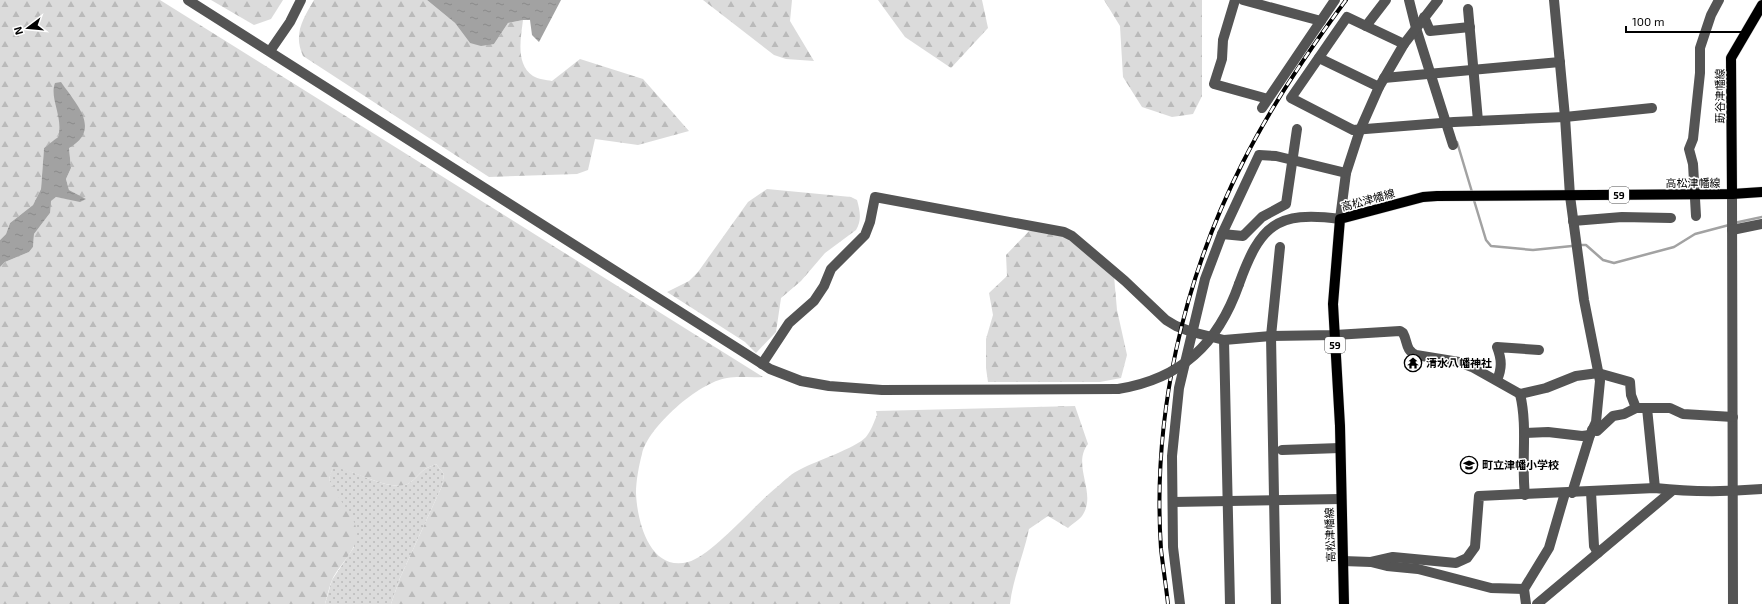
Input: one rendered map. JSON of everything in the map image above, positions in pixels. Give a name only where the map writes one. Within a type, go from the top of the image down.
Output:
[{"type":"main road","name":"莇谷津幡線","points":[[1732,194],[1731,58],[1762,5]]},
{"type":"main road","name":"高松津幡線","points":[[1344,604],[1340,448],[1333,304],[1340,219],[1423,197],[1473,195],[1570,196],[1732,194],[1762,192]]},
{"type":"street","points":[[188,0],[762,364],[801,381],[829,386],[882,390],[1118,389],[1155,380],[1189,360],[1211,339],[1228,313],[1252,250],[1263,236],[1276,225],[1298,216],[1340,219],[1346,173],[1360,130],[1382,83],[1404,44],[1438,0]]},
{"type":"street","points":[[270,51],[290,22],[301,0]]},
{"type":"street","points":[[1235,0],[1223,40],[1222,59],[1214,84],[1268,99]]},
{"type":"street","points":[[1243,0],[1321,21]]},
{"type":"street","points":[[1262,108],[1335,0]]},
{"type":"street","points":[[1366,26],[1386,0]]},
{"type":"street","points":[[1409,0],[1420,22],[1449,122],[1453,145]]},
{"type":"street","points":[[1526,604],[1524,589],[1549,548],[1568,493],[1596,422],[1600,381],[1584,300],[1573,221],[1554,0]]},
{"type":"street","points":[[1696,216],[1693,164],[1689,149],[1693,139],[1700,73],[1700,48],[1711,15],[1719,0]]},
{"type":"street","points":[[1468,9],[1478,121]]},
{"type":"street","points":[[1404,44],[1347,17],[1291,98],[1353,130],[1449,122],[1565,117],[1652,108]]},
{"type":"street","points":[[1420,22],[1430,31],[1470,27]]},
{"type":"street","points":[[1319,58],[1382,83],[1434,74],[1560,62]]},
{"type":"street","points":[[1222,234],[1243,236],[1262,217],[1286,204],[1297,129]]},
{"type":"street","points":[[1180,604],[1173,547],[1172,456],[1179,388],[1204,279],[1222,234],[1259,155],[1292,160],[1346,173]]},
{"type":"street","points":[[1732,194],[1733,604]]},
{"type":"street","points":[[762,364],[789,323],[814,302],[824,286],[831,269],[865,235],[870,222],[875,197],[1064,232],[1072,236],[1125,281],[1166,320],[1176,326],[1192,332],[1224,340],[1271,336],[1335,335],[1400,331],[1403,333],[1408,349],[1411,353],[1459,362],[1497,380],[1520,394],[1546,388],[1576,376],[1598,374],[1630,382],[1631,395],[1636,408]]},
{"type":"street","points":[[1573,221],[1622,217],[1671,218]]},
{"type":"street","points":[[1732,225],[1762,224]]},
{"type":"street","points":[[1276,604],[1271,336],[1280,247]]},
{"type":"street","points":[[1224,340],[1230,604]]},
{"type":"street","points":[[1497,380],[1501,370],[1502,359],[1497,347],[1539,350]]},
{"type":"street","points":[[1520,394],[1525,434],[1523,476],[1525,495]]},
{"type":"street","points":[[1525,434],[1548,432],[1582,436],[1597,431],[1613,416],[1624,414],[1636,408],[1670,408],[1683,414],[1733,417]]},
{"type":"street","points":[[1647,408],[1654,488]]},
{"type":"street","points":[[1282,450],[1340,448]]},
{"type":"street","points":[[1371,562],[1393,558],[1448,562],[1462,561],[1472,554],[1475,547],[1479,496],[1654,488],[1733,492],[1762,490]]},
{"type":"street","points":[[1537,604],[1673,490]]},
{"type":"street","points":[[1591,492],[1591,518],[1594,546],[1598,553]]},
{"type":"street","points":[[1173,502],[1341,499]]},
{"type":"street","points":[[1343,561],[1371,562],[1388,566],[1418,569],[1491,588],[1524,589]]},
{"type":"green space","points":[[0,0],[160,0],[763,377],[727,378],[716,381],[703,388],[676,407],[654,431],[646,443],[642,454],[636,488],[639,517],[648,541],[655,552],[664,559],[675,563],[688,562],[698,558],[721,540],[768,495],[792,475],[808,466],[854,446],[866,437],[877,415],[876,411],[1075,406],[1088,444],[1082,461],[1087,498],[1086,507],[1082,516],[1068,528],[1048,516],[1029,529],[1011,594],[1010,604],[391,604],[400,578],[442,486],[444,474],[436,464],[425,469],[408,484],[398,486],[389,485],[333,467],[329,479],[334,490],[348,511],[357,530],[354,545],[332,580],[325,604],[0,604],[0,267],[5,262],[29,252],[33,247],[34,234],[50,213],[50,201],[56,197],[80,201],[85,199],[69,190],[66,179],[71,168],[69,148],[56,101],[60,121],[59,134],[57,138],[44,148],[41,189],[33,205],[10,223],[6,234],[0,240]]},
{"type":"green space","points":[[211,0],[283,0],[271,19],[254,25]]},
{"type":"green space","points":[[314,0],[427,0],[455,23],[470,43],[494,44],[508,23],[523,20],[520,50],[521,57],[527,71],[533,76],[552,81],[580,59],[643,79],[689,131],[638,145],[595,139],[588,170],[577,174],[489,177],[303,56],[300,48],[299,34],[303,20]]},
{"type":"green space","points":[[703,0],[792,0],[790,21],[814,61],[786,59],[774,55]]},
{"type":"green space","points":[[878,0],[982,0],[988,28],[951,68],[905,37]]},
{"type":"green space","points":[[1104,0],[1202,0],[1202,96],[1193,114],[1172,117],[1142,107],[1123,77],[1120,26]]},
{"type":"green space","points":[[767,189],[851,197],[857,200],[860,219],[856,230],[825,253],[801,281],[781,298],[776,332],[756,353],[745,342],[667,292],[689,281],[698,272],[748,202]]},
{"type":"green space","points":[[1031,229],[1064,235],[1114,276],[1117,310],[1127,355],[1121,378],[1100,382],[988,382],[986,368],[986,339],[993,315],[989,293],[1007,276],[1006,255]]},
{"type":"green space","points":[[436,464],[444,474],[442,486],[400,578],[391,604],[325,604],[332,580],[354,547],[329,479],[333,466],[389,485],[398,486],[408,484],[425,469]]},
{"type":"water","points":[[427,0],[561,0],[539,42],[532,35],[530,20],[523,20],[508,23],[494,44],[481,46],[470,43],[455,23]]},
{"type":"water","points":[[61,82],[79,108],[85,125],[84,133],[79,141],[69,148],[71,168],[66,179],[69,190],[86,199],[80,202],[56,197],[51,201],[50,213],[34,234],[33,247],[29,252],[5,262],[0,267],[0,240],[6,234],[10,223],[33,205],[41,189],[44,148],[58,137],[59,123],[54,89],[55,83]]},
{"type":"waterway","points":[[1457,142],[1472,192]]},
{"type":"waterway","points":[[1473,197],[1486,240],[1491,246],[1533,250],[1572,246]]},
{"type":"waterway","points":[[1734,223],[1762,217]]},
{"type":"waterway","points":[[1581,245],[1586,245],[1603,260],[1614,263],[1674,247],[1695,234],[1729,225]]},
{"type":"railway","points":[[1168,604],[1161,549],[1159,499],[1162,449],[1167,399],[1176,350],[1188,301],[1222,207],[1254,141],[1291,79],[1346,0]]},
{"type":"place","name":"清水八幡神社","points":[[1413,363]]},
{"type":"place","name":"町立津幡小学校","points":[[1469,465]]}]
